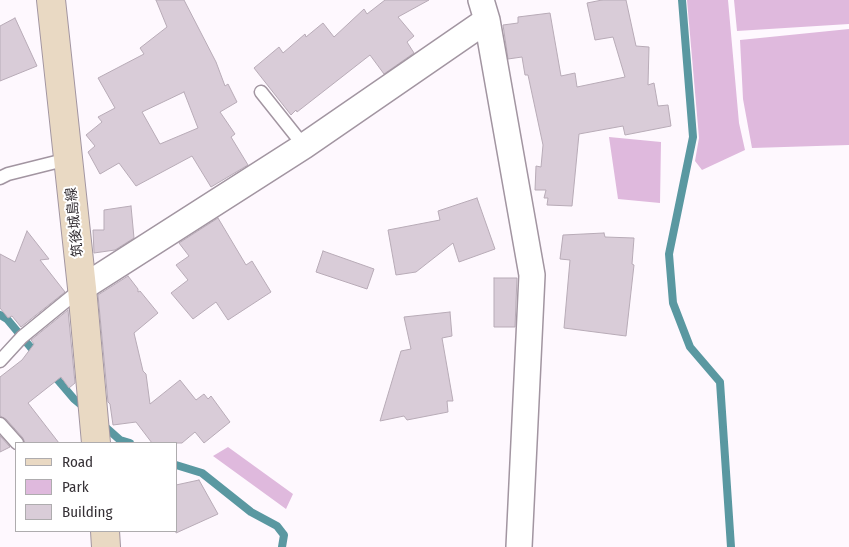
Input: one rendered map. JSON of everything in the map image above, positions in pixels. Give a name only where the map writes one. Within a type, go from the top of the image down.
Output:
[{"type":"street","name":"筑後城島線","points":[[51,0],[82,288],[96,442]]},
{"type":"street","points":[[82,288],[304,146],[484,10],[532,275],[519,547]]},
{"type":"lane","points":[[261,92],[304,146]]},
{"type":"lane","points":[[0,178],[8,174],[68,159]]},
{"type":"lane","points":[[0,361],[22,337],[82,288]]},
{"type":"lane","points":[[0,424],[16,442]]},
{"type":"green space","points":[[687,0],[728,0],[739,123],[745,150],[702,170],[695,161],[699,138]]},
{"type":"green space","points":[[734,0],[849,0],[849,24],[737,31]]},
{"type":"green space","points":[[849,29],[849,145],[752,148],[743,99],[740,40]]},
{"type":"green space","points":[[609,137],[661,142],[660,203],[618,199]]},
{"type":"green space","points":[[228,447],[293,494],[286,509],[213,456]]},
{"type":"building","points":[[156,0],[184,0],[216,62],[225,86],[228,84],[237,102],[220,112],[235,134],[231,137],[248,165],[211,187],[192,156],[136,186],[119,163],[100,174],[88,152],[95,146],[86,135],[102,122],[98,117],[115,108],[98,78],[144,54],[140,48],[167,27]],"holes":[[[184,92],[198,128],[160,144],[142,112]]]},
{"type":"building","points":[[385,0],[429,0],[398,17],[414,36],[407,42],[414,53],[384,74],[370,55],[291,115],[254,68],[279,47],[283,53],[305,34],[306,37],[323,23],[334,37],[364,9],[367,14]]},
{"type":"building","points":[[602,0],[626,0],[636,46],[649,47],[648,85],[654,83],[658,106],[668,105],[671,126],[625,135],[623,126],[579,134],[572,206],[547,205],[548,198],[544,198],[546,190],[535,190],[536,166],[541,167],[543,145],[528,75],[525,75],[522,57],[508,59],[503,25],[518,23],[518,17],[550,13],[561,76],[575,73],[577,87],[625,77],[613,37],[595,40],[587,3]]},
{"type":"building","points":[[15,18],[37,66],[0,81],[0,26]]},
{"type":"building","points":[[477,198],[495,249],[459,262],[453,243],[416,272],[396,275],[388,230],[440,220],[438,211]]},
{"type":"building","points":[[131,206],[134,238],[115,250],[94,253],[93,230],[104,230],[104,210]]},
{"type":"building","points":[[218,218],[246,265],[252,261],[271,292],[228,320],[216,302],[193,319],[171,293],[188,280],[176,265],[189,256],[179,243]]},
{"type":"building","points":[[27,231],[49,259],[40,260],[65,292],[21,327],[12,316],[8,318],[0,308],[0,254],[15,262]]},
{"type":"building","points":[[604,233],[605,237],[634,238],[632,264],[634,265],[626,336],[564,328],[570,260],[560,259],[563,235]]},
{"type":"building","points":[[323,251],[374,269],[367,289],[316,272]]},
{"type":"building","points":[[128,276],[138,289],[138,292],[140,291],[158,313],[134,333],[143,371],[146,374],[150,404],[180,380],[196,400],[204,394],[208,399],[211,396],[230,422],[204,443],[195,432],[182,443],[151,442],[136,422],[113,425],[110,404],[108,402],[98,295]]},
{"type":"building","points":[[494,278],[517,278],[515,327],[494,327]]},
{"type":"building","points":[[68,310],[75,383],[69,388],[61,377],[28,403],[58,442],[25,442],[6,419],[0,416],[0,377],[22,360],[34,344],[31,340]]},
{"type":"building","points":[[450,312],[452,336],[442,338],[453,401],[447,401],[448,412],[407,420],[404,416],[380,421],[401,351],[411,349],[404,317]]},
{"type":"building","points":[[0,436],[10,447],[0,452]]},
{"type":"building","points":[[199,480],[218,514],[176,533],[178,532],[178,485]]},
{"type":"waterway","points":[[682,0],[693,137],[669,254],[673,303],[690,347],[720,382],[731,547]]},
{"type":"waterway","points":[[0,315],[7,319],[37,355]]},
{"type":"waterway","points":[[51,372],[74,399],[86,409]]},
{"type":"waterway","points":[[102,424],[120,440],[127,442]]},
{"type":"waterway","points":[[178,466],[202,473],[251,512],[277,526],[284,535],[282,547]]}]
